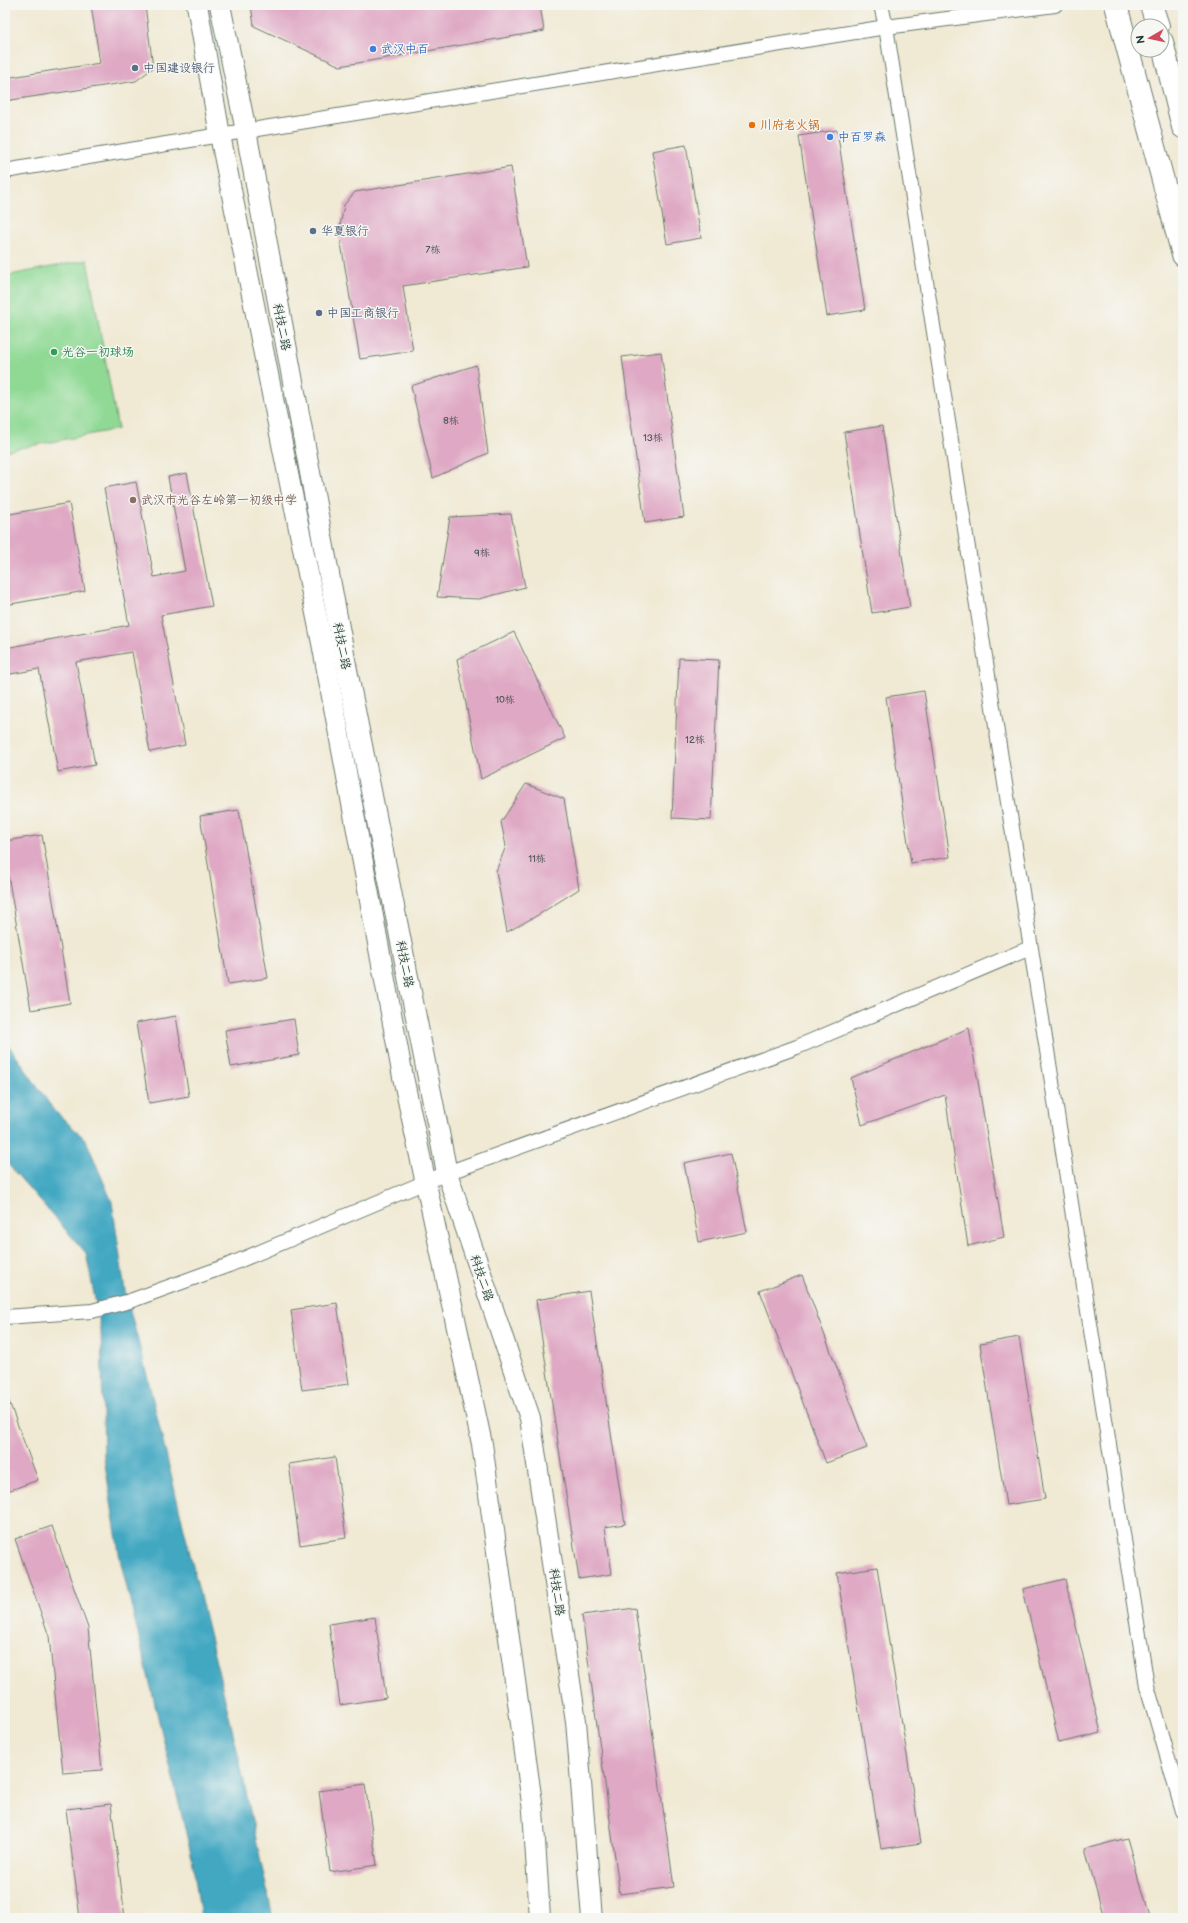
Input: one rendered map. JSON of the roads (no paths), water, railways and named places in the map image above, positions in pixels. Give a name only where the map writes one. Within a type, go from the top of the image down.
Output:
[{"type":"main road","points":[[1116,5],[1183,255]]},
{"type":"main road","points":[[1151,5],[1155,18]]},
{"type":"main road","points":[[1166,58],[1183,127]]},
{"type":"street","name":"科技二路","points":[[197,5],[220,135],[322,643],[402,1069],[482,1444],[533,1810],[540,1918]]},
{"type":"street","name":"科技二路","points":[[220,5],[246,131],[348,678],[447,1173],[530,1418],[576,1721],[592,1918]]},
{"type":"street","points":[[881,5],[886,27],[1147,1686],[1183,1811]]},
{"type":"street","points":[[5,171],[886,27],[1055,5]]},
{"type":"street","points":[[5,1317],[92,1311],[130,1301],[229,1265],[447,1173],[797,1048],[1030,948]]},
{"type":"water","points":[[5,1040],[53,1109],[86,1140],[112,1202],[125,1291],[148,1379],[236,1745],[273,1918],[201,1918],[192,1858],[120,1559],[104,1458],[101,1330],[86,1253],[5,1161]]},
{"type":"place","name":"武汉中百","points":[[373,49]]},
{"type":"place","name":"中国建设银行","points":[[135,68]]},
{"type":"place","name":"川府老火锅","points":[[752,125]]},
{"type":"place","name":"中百罗森","points":[[830,137]]},
{"type":"place","name":"华夏银行","points":[[313,231]]},
{"type":"place","name":"中国工商银行","points":[[319,313]]},
{"type":"place","name":"光谷一初球场","points":[[54,352]]},
{"type":"place","name":"武汉市光谷左岭第一初级中学","points":[[133,500]]}]
